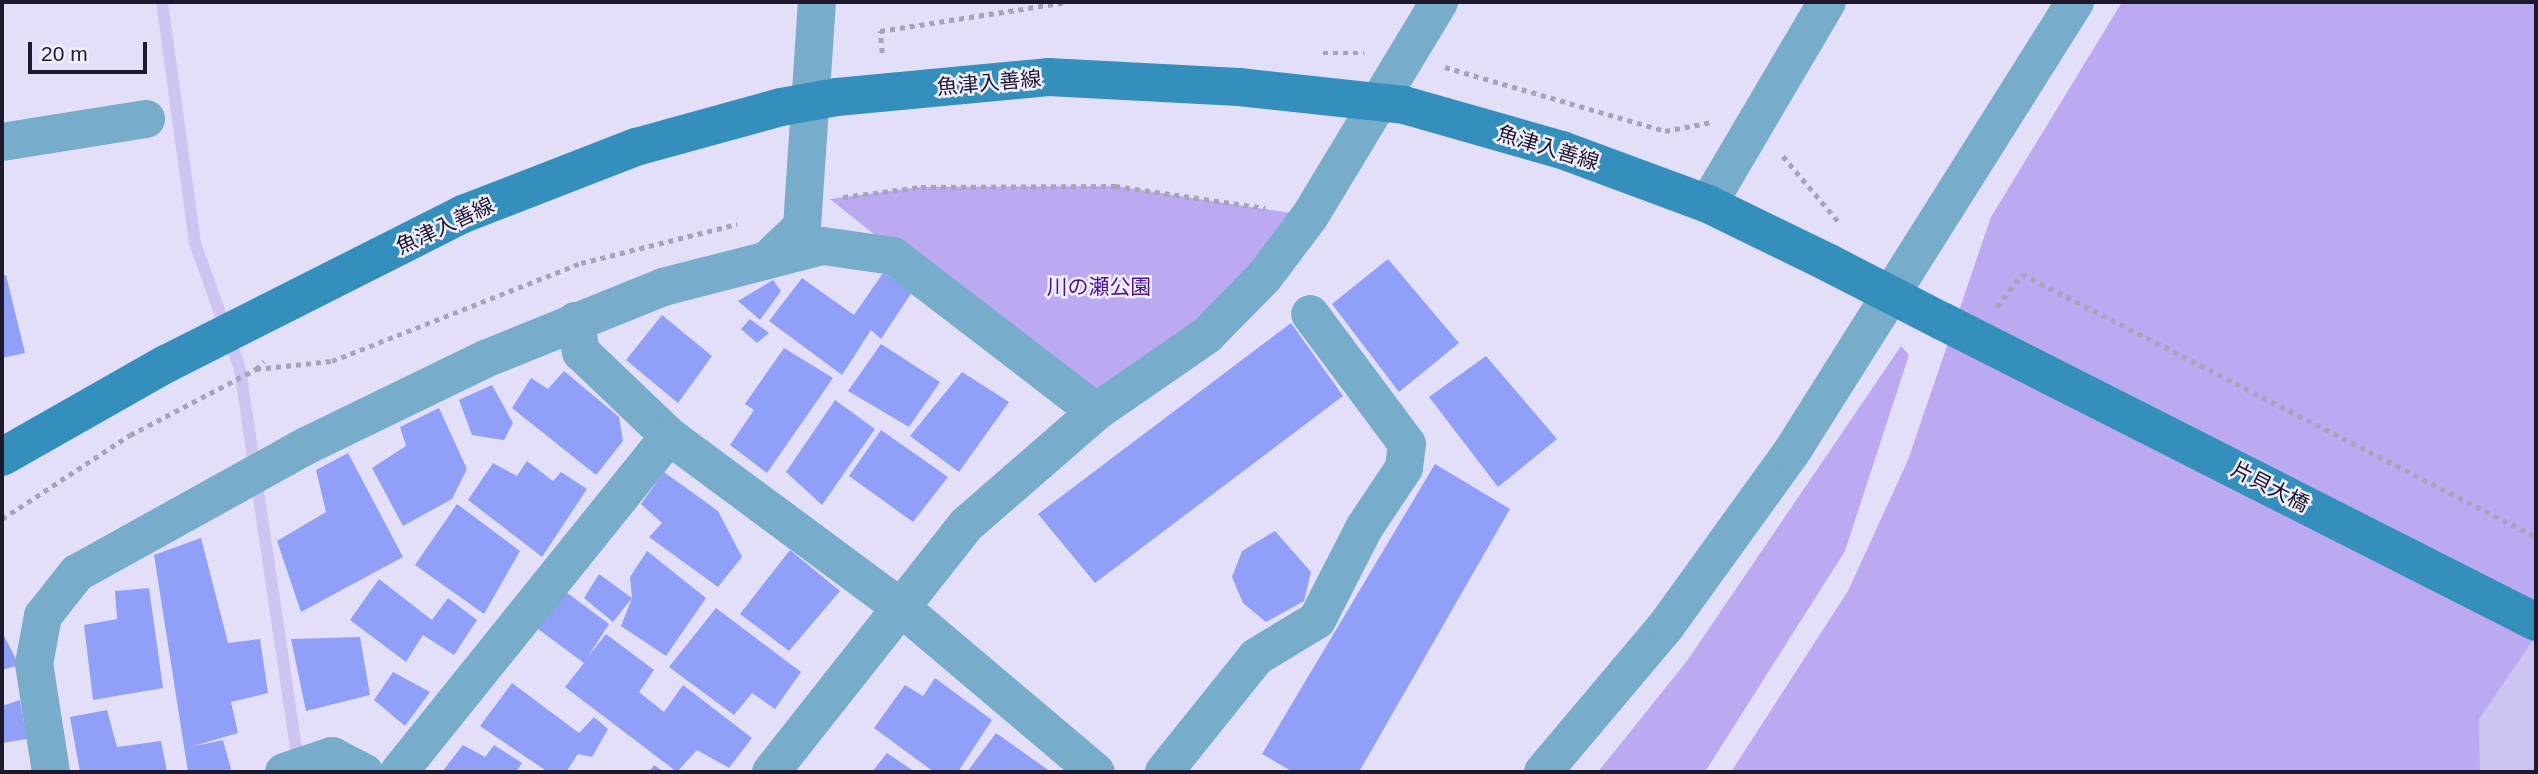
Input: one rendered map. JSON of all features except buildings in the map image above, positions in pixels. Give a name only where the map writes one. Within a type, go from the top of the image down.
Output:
[{"type":"main road","name":"魚津入善線","points":[[2,457],[166,364],[278,305],[475,210],[636,147],[780,107],[837,97],[1048,77],[1239,87],[1404,106],[1562,150],[1708,204],[1829,262],[2004,352]]},
{"type":"main road","name":"片貝大橋","points":[[2004,352],[2536,622]]},
{"type":"street","points":[[767,260],[802,227],[817,2]]},
{"type":"street","points":[[771,772],[904,610],[966,525],[1096,412],[1207,335],[1264,277],[1310,216],[1439,2]]},
{"type":"street","points":[[1708,204],[1827,2]]},
{"type":"street","points":[[1543,772],[1666,626],[1791,453],[2075,2]]},
{"type":"street","points":[[2,142],[146,119]]},
{"type":"street","points":[[51,772],[34,664],[43,616],[77,573],[306,446],[575,321],[663,287],[823,246],[893,256],[1096,412]]},
{"type":"street","points":[[1164,772],[1256,657],[1317,620],[1364,527],[1404,468],[1406,444],[1310,314]]},
{"type":"street","points":[[575,321],[581,352],[669,436],[904,610],[1096,772]]},
{"type":"street","points":[[399,772],[669,436]]},
{"type":"street","points":[[284,772],[332,756],[363,772]]},
{"type":"path","points":[[882,58],[880,32],[1067,2]]},
{"type":"path","points":[[802,227],[825,200],[921,187],[1115,186],[1310,216]]},
{"type":"path","points":[[2,519],[187,402],[256,369],[332,361],[581,263],[678,235],[746,222],[767,260]]},
{"type":"path","points":[[1983,307],[1993,312],[2022,274],[2536,537]]},
{"type":"green space","points":[[2122,2],[2536,2],[2536,636],[2480,719],[2480,772],[1731,772],[1848,591],[1908,460],[1991,217]]},
{"type":"green space","name":"川の瀬公園","points":[[1115,186],[1310,216],[1096,412],[830,199],[921,187]]},
{"type":"green space","points":[[1901,346],[1909,355],[1845,551],[1705,772],[1598,772],[1687,661]]},
{"type":"shaded area","points":[[2536,636],[2536,772],[2480,772],[2479,719]]},
{"type":"waterway","points":[[162,2],[195,243],[240,369],[298,764]]}]
